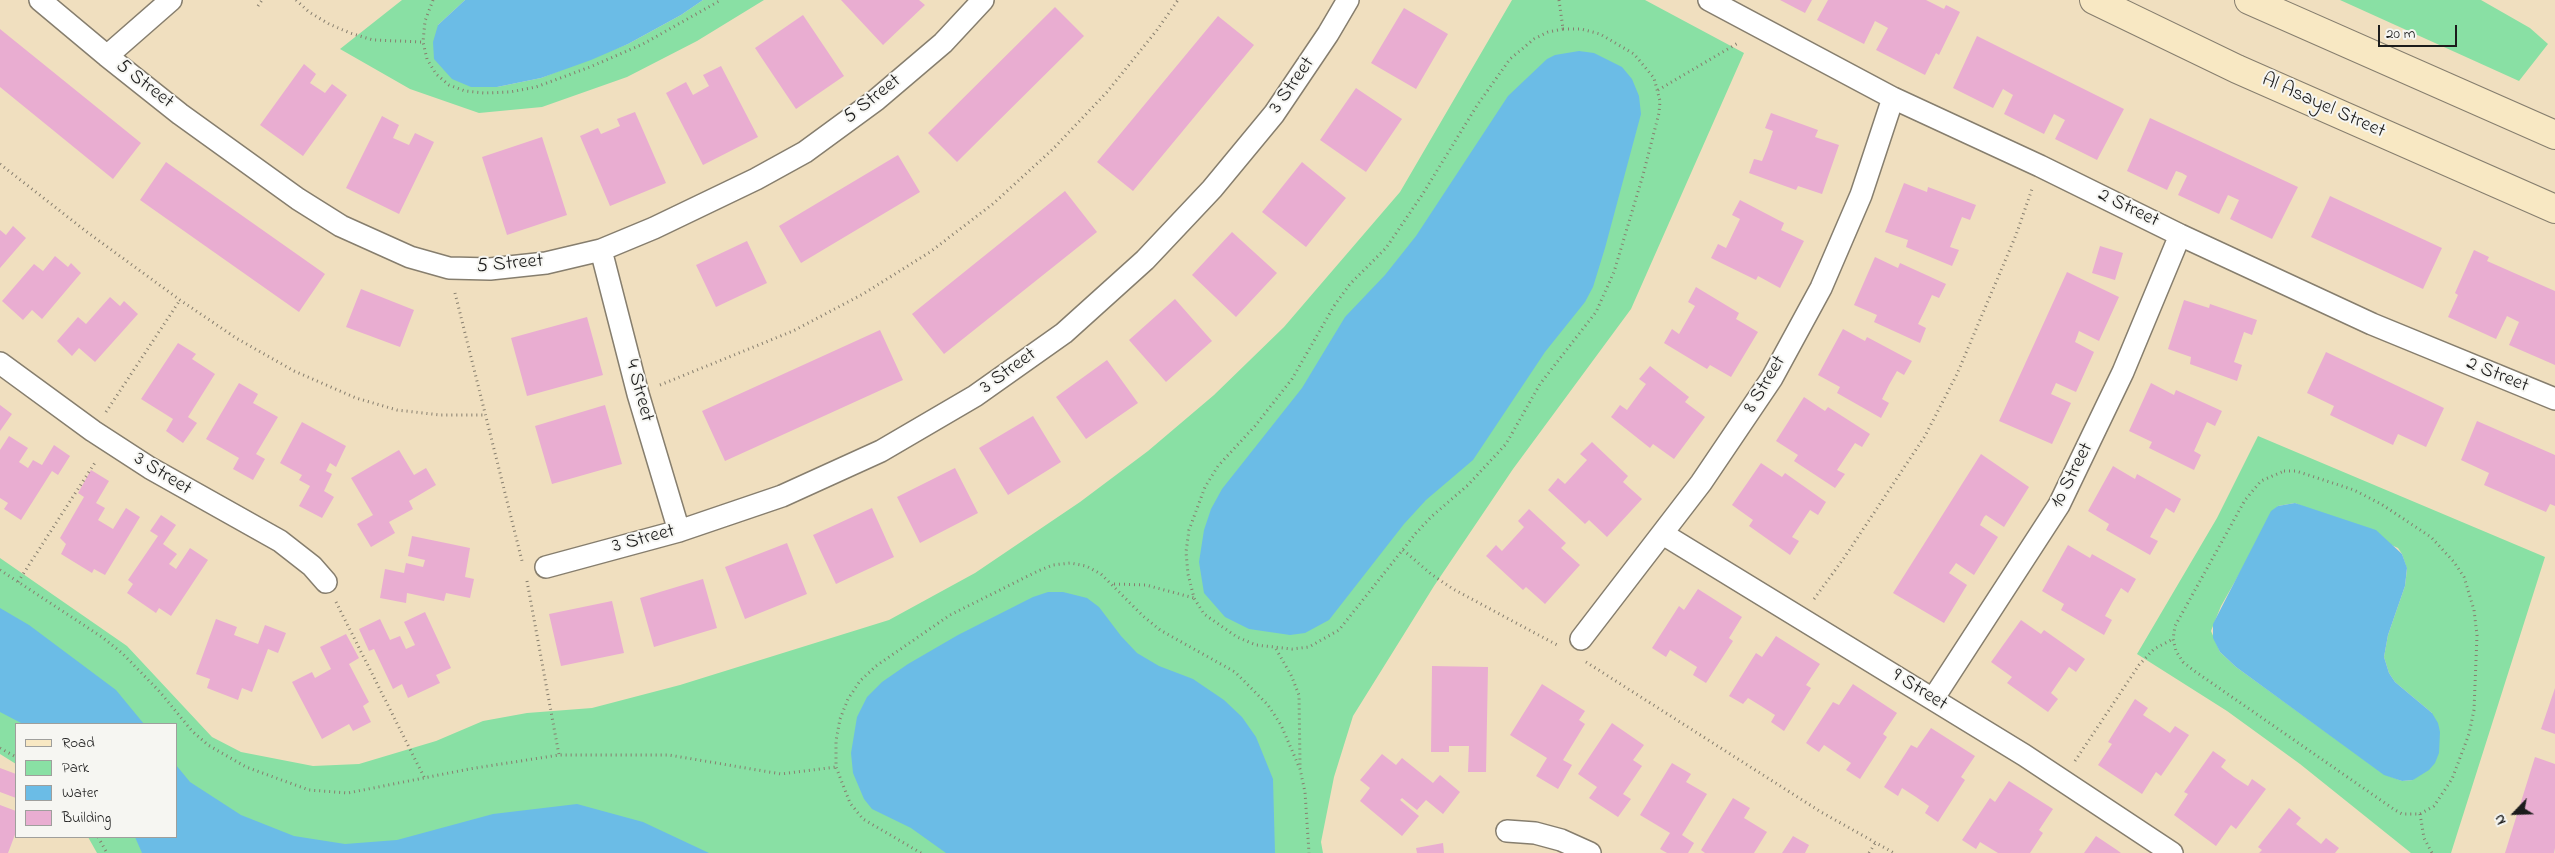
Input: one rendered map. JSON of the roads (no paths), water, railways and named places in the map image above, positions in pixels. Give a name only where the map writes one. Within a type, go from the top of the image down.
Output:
[{"type":"main road","name":"Al Asayel Street","points":[[2094,0],[2237,69],[2555,209]]},
{"type":"main road","points":[[2249,0],[2555,135]]},
{"type":"street","name":"5 Street","points":[[40,0],[180,114],[341,226],[410,257],[449,268],[490,269],[546,263],[601,250],[706,205],[805,152],[876,100],[942,43],[983,0]]},
{"type":"street","points":[[107,56],[171,0]]},
{"type":"street","name":"3 Street","points":[[546,567],[679,531],[782,496],[881,451],[975,396],[1064,333],[1145,260],[1212,190],[1274,114],[1328,34],[1348,0]]},
{"type":"street","name":"2 Street","points":[[1709,0],[1893,98],[2040,166],[2180,236],[2372,324],[2555,399]]},
{"type":"street","name":"8 Street","points":[[1580,648],[1738,431],[1772,378],[1821,288],[1861,195],[1893,98]]},
{"type":"street","name":"10 Street","points":[[1933,699],[2059,505],[2123,372],[2180,236]]},
{"type":"street","name":"4 Street","points":[[601,250],[638,394],[679,531]]},
{"type":"street","name":"3 Street","points":[[0,362],[101,436],[192,494],[280,541],[312,566],[326,582]]},
{"type":"street","name":"9 Street","points":[[1663,534],[2063,780],[2172,853]]},
{"type":"street","points":[[1507,831],[1535,833],[1562,840],[1590,853]]},
{"type":"water","points":[[465,0],[703,0],[681,15],[628,44],[591,60],[541,78],[497,87],[471,87],[452,79],[434,59],[433,42],[438,25]]},
{"type":"water","points":[[1579,51],[1594,53],[1622,67],[1632,79],[1639,96],[1641,114],[1605,248],[1593,287],[1585,302],[1545,352],[1473,460],[1426,500],[1404,524],[1329,620],[1305,633],[1290,635],[1249,629],[1225,617],[1204,593],[1199,562],[1204,530],[1211,509],[1222,489],[1302,388],[1345,317],[1385,275],[1416,236],[1508,96],[1547,59],[1555,55]]},
{"type":"water","points":[[2295,503],[2376,530],[2402,554],[2407,568],[2405,586],[2388,635],[2384,657],[2389,673],[2395,682],[2432,713],[2438,723],[2440,732],[2439,753],[2435,763],[2429,770],[2413,780],[2402,781],[2384,775],[2236,667],[2220,652],[2213,638],[2213,624],[2271,511],[2278,506]]},
{"type":"water","points":[[1048,592],[1063,592],[1087,598],[1099,607],[1121,636],[1137,653],[1159,666],[1193,679],[1224,700],[1242,717],[1256,737],[1273,779],[1275,853],[946,853],[911,828],[872,809],[864,799],[853,773],[851,753],[857,717],[867,697],[882,682],[908,664],[958,635],[1033,597]]},
{"type":"water","points":[[0,608],[29,625],[116,690],[143,723],[21,723],[0,712]]},
{"type":"water","points":[[178,767],[190,782],[241,815],[294,836],[345,844],[397,840],[493,814],[577,804],[643,822],[709,853],[142,853],[135,838],[178,838]]}]
